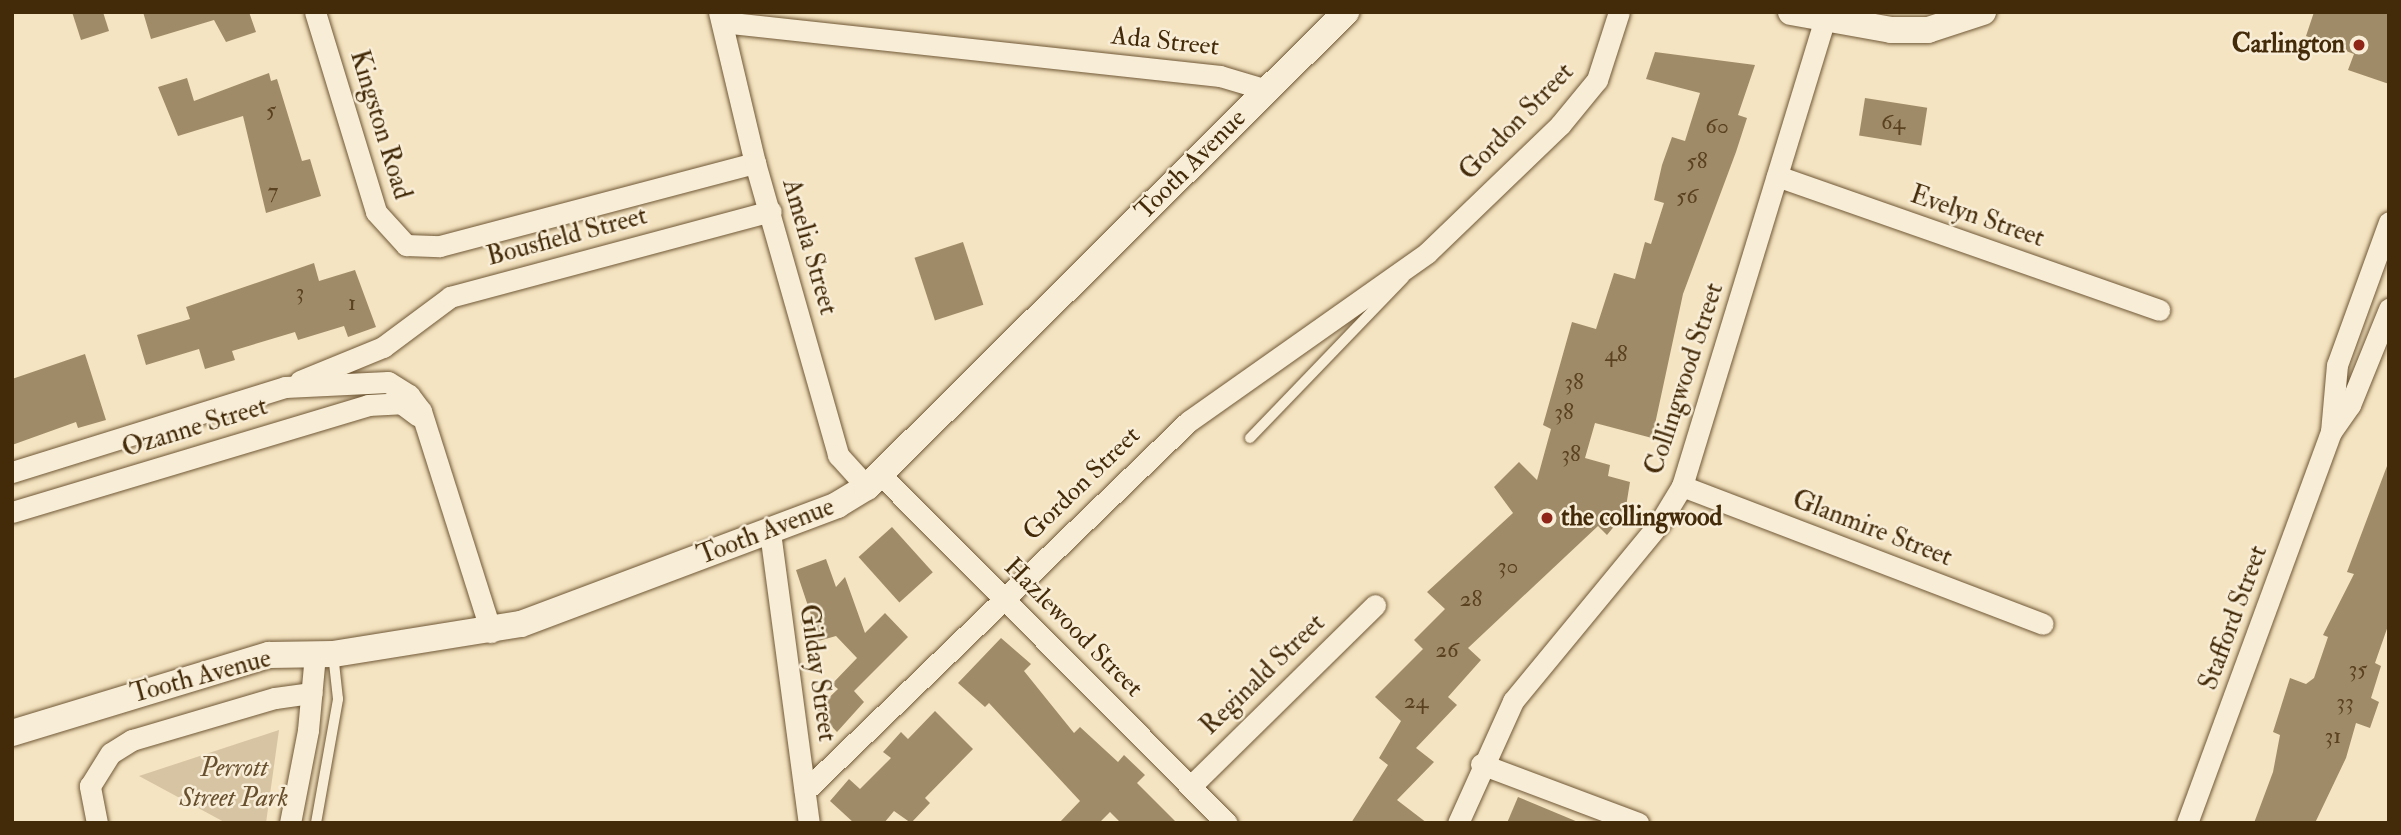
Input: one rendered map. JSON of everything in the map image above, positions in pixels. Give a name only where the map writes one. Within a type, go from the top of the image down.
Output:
[{"type":"street","name":"Kingston Road","points":[[315,12],[376,212],[406,245]]},
{"type":"street","name":"Tooth Avenue","points":[[12,733],[256,658],[324,654],[491,632],[837,505],[873,480],[1346,12]]},
{"type":"street","name":"Gordon Street","points":[[805,790],[1189,421],[1427,253],[1560,125],[1597,80],[1619,12]]},
{"type":"street","points":[[1791,12],[1825,19],[1928,30],[1983,12]]},
{"type":"street","name":"Ada Street","points":[[721,17],[1220,76],[1267,90]]},
{"type":"street","name":"Amelia Street","points":[[721,17],[755,163],[771,211],[838,455],[873,480]]},
{"type":"street","name":"Collingwood Street","points":[[1458,823],[1481,764],[1513,701],[1659,524],[1682,486],[1825,19]]},
{"type":"street","name":"Bousfield Street","points":[[406,245],[440,246],[755,163]]},
{"type":"street","name":"Evelyn Street","points":[[1777,176],[2159,310]]},
{"type":"street","name":"Bousfield Street","points":[[390,343],[450,297],[771,211]]},
{"type":"street","name":"Stafford Street","points":[[2188,823],[2331,432],[2337,365],[2389,222]]},
{"type":"street","name":"Stafford Street","points":[[2331,432],[2350,405],[2389,309]]},
{"type":"street","name":"Ozanne Street","points":[[12,472],[285,387],[390,343]]},
{"type":"street","name":"Ozanne Street","points":[[285,387],[367,380],[395,393]]},
{"type":"street","points":[[395,393],[426,426],[491,632]]},
{"type":"street","name":"Ozanne Street","points":[[12,512],[362,406],[395,393]]},
{"type":"street","name":"Hazlewood Street","points":[[873,480],[1003,598],[1191,786],[1216,819]]},
{"type":"street","name":"Glanmire Street","points":[[1682,486],[2043,624]]},
{"type":"street","name":"Gilday Street","points":[[770,531],[809,823]]},
{"type":"street","name":"Reginald Street","points":[[1191,786],[1375,605]]},
{"type":"street","points":[[290,823],[312,693],[324,654]]},
{"type":"street","points":[[97,823],[90,786],[111,753],[132,740],[275,698],[312,693]]},
{"type":"street","points":[[1481,764],[1637,823]]},
{"type":"lane","name":"Gordon Street","points":[[1250,438],[1427,253]]},
{"type":"lane","points":[[316,823],[338,699],[324,654]]},
{"type":"green space","name":"Perrott Street Park","points":[[279,730],[266,823],[226,823],[139,776]]},
{"type":"building","points":[[72,12],[103,12],[109,31],[81,40]]},
{"type":"building","points":[[143,12],[249,12],[256,32],[226,42],[214,20],[151,39]]},
{"type":"building","name":"Carlington","points":[[2314,12],[2389,12],[2389,84],[2348,70],[2354,54],[2306,36]]},
{"type":"building","points":[[1655,52],[1755,65],[1738,115],[1747,118],[1683,294],[1652,438],[1595,423],[1585,458],[1610,465],[1608,476],[1630,482],[1625,513],[1607,535],[1598,526],[1468,648],[1481,660],[1448,697],[1457,705],[1416,748],[1434,762],[1397,800],[1427,823],[1351,823],[1388,765],[1379,758],[1401,721],[1375,697],[1423,649],[1414,640],[1445,609],[1427,592],[1513,513],[1494,487],[1519,462],[1537,480],[1551,429],[1543,425],[1572,322],[1596,329],[1614,273],[1635,279],[1645,242],[1651,244],[1664,203],[1654,200],[1662,165],[1672,137],[1685,141],[1700,93],[1646,79]]},
{"type":"building","points":[[269,73],[271,81],[277,79],[302,161],[310,159],[321,196],[266,213],[243,116],[178,136],[158,87],[187,78],[194,101]]},
{"type":"building","points":[[1865,98],[1927,108],[1921,145],[1859,136]]},
{"type":"building","points":[[963,242],[983,305],[935,321],[914,258]]},
{"type":"building","points":[[314,263],[319,281],[355,270],[376,327],[348,337],[344,326],[298,340],[295,332],[232,351],[235,360],[205,369],[199,349],[146,365],[137,335],[190,319],[186,307]]},
{"type":"building","points":[[85,354],[106,420],[78,428],[76,422],[12,445],[12,379]]},
{"type":"building","points":[[2387,466],[2389,623],[2375,663],[2381,666],[2371,698],[2379,702],[2370,728],[2356,723],[2346,758],[2315,823],[2254,823],[2273,772],[2280,735],[2273,732],[2290,678],[2306,684],[2314,678],[2328,637],[2323,635],[2354,574],[2347,572]]},
{"type":"building","points":[[892,527],[933,572],[899,602],[859,557]]},
{"type":"building","points":[[826,559],[836,587],[845,577],[865,633],[885,613],[908,637],[854,691],[864,702],[837,732],[816,710],[838,689],[832,684],[857,658],[836,636],[808,644],[800,620],[812,618],[796,570]]},
{"type":"building","points":[[1001,638],[1031,664],[1024,671],[1074,733],[1080,727],[1118,762],[1124,755],[1145,775],[1137,783],[1177,823],[1121,823],[1110,812],[1099,823],[1059,823],[1080,801],[989,703],[985,707],[958,683]]},
{"type":"building","points":[[935,711],[973,749],[925,798],[930,803],[911,823],[894,811],[884,823],[854,823],[830,801],[849,779],[860,789],[891,758],[883,752],[901,732],[908,739]]},
{"type":"building","points":[[1518,797],[1578,822],[1578,823],[1507,823]]},
{"type":"place","name":"Carlington","points":[[2359,45]]},
{"type":"place","name":"the collingwood","points":[[1547,518]]}]
